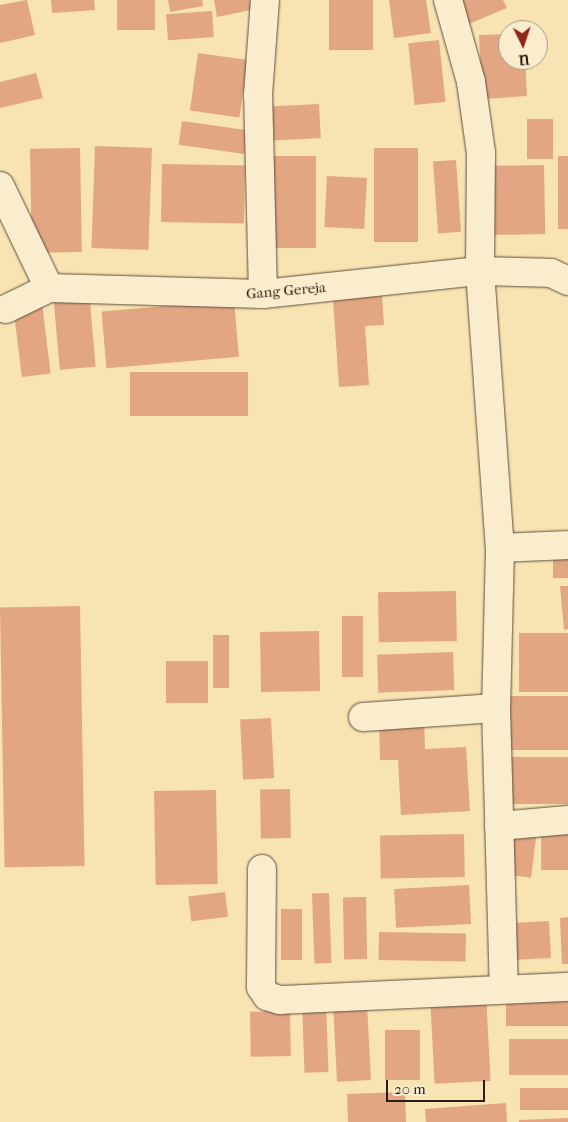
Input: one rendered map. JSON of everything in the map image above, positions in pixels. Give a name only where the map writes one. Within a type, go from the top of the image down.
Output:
[{"type":"street","points":[[263,294],[258,95],[265,0]]},
{"type":"street","points":[[448,0],[471,82],[481,153],[480,271],[500,548],[496,708],[504,988]]},
{"type":"street","points":[[0,186],[49,288]]},
{"type":"street","name":"Gang Gereja","points":[[6,309],[49,288],[263,294],[480,271],[551,273],[568,281]]},
{"type":"street","points":[[500,548],[568,544]]},
{"type":"street","points":[[362,717],[496,708]]},
{"type":"street","points":[[499,826],[568,820]]},
{"type":"street","points":[[262,869],[261,987],[267,996],[280,1000],[504,988],[568,987]]},
{"type":"building","points":[[27,0],[35,35],[0,43],[0,5]]},
{"type":"building","points":[[51,0],[94,0],[95,10],[52,13]]},
{"type":"building","points":[[117,0],[155,0],[155,30],[117,30]]},
{"type":"building","points":[[168,0],[202,0],[203,6],[170,12]]},
{"type":"building","points":[[214,0],[249,0],[251,10],[217,17]]},
{"type":"building","points":[[329,0],[373,0],[373,50],[329,50]]},
{"type":"building","points":[[389,0],[426,0],[431,33],[394,38]]},
{"type":"building","points":[[453,0],[503,0],[507,8],[464,26]]},
{"type":"building","points":[[212,11],[214,37],[168,40],[166,14]]},
{"type":"building","points":[[498,34],[498,70],[526,70],[527,96],[482,99],[479,35]]},
{"type":"building","points":[[439,40],[445,102],[415,105],[408,43]]},
{"type":"building","points":[[198,53],[248,60],[239,117],[190,110]]},
{"type":"building","points":[[36,73],[43,98],[0,108],[0,82]]},
{"type":"building","points":[[319,104],[321,138],[263,141],[261,107]]},
{"type":"building","points":[[527,119],[553,119],[553,159],[527,159]]},
{"type":"building","points":[[182,121],[247,130],[244,154],[179,145]]},
{"type":"building","points":[[95,146],[152,148],[148,250],[91,248]]},
{"type":"building","points":[[80,148],[82,252],[32,253],[30,149]]},
{"type":"building","points":[[374,148],[418,148],[418,242],[374,242]]},
{"type":"building","points":[[265,156],[316,156],[316,248],[265,248]]},
{"type":"building","points":[[558,156],[568,156],[568,229],[558,229]]},
{"type":"building","points":[[456,160],[461,232],[438,233],[433,162]]},
{"type":"building","points":[[162,164],[245,165],[244,223],[161,222]]},
{"type":"building","points":[[544,165],[545,234],[488,235],[487,166]]},
{"type":"building","points":[[327,176],[367,178],[364,229],[324,227]]},
{"type":"building","points":[[89,291],[96,367],[60,370],[53,294]]},
{"type":"building","points":[[382,296],[384,325],[365,326],[369,385],[339,387],[333,299]]},
{"type":"building","points":[[234,300],[239,357],[106,368],[102,312]]},
{"type":"building","points":[[42,303],[51,373],[22,377],[13,307]]},
{"type":"building","points":[[130,372],[248,372],[248,416],[130,416]]},
{"type":"building","points":[[553,557],[568,557],[568,578],[553,578]]},
{"type":"building","points":[[560,586],[568,586],[568,629],[564,630]]},
{"type":"building","points":[[456,591],[457,641],[379,642],[378,592]]},
{"type":"building","points":[[80,606],[85,866],[5,867],[0,607]]},
{"type":"building","points":[[342,616],[363,616],[363,677],[342,677]]},
{"type":"building","points":[[319,631],[320,691],[261,692],[260,632]]},
{"type":"building","points":[[519,633],[568,633],[568,692],[519,692]]},
{"type":"building","points":[[213,635],[229,635],[229,688],[213,688]]},
{"type":"building","points":[[453,652],[454,690],[378,693],[377,655]]},
{"type":"building","points":[[166,661],[208,661],[208,703],[166,703]]},
{"type":"building","points":[[505,696],[568,696],[568,750],[505,750]]},
{"type":"building","points":[[424,717],[425,749],[466,747],[470,811],[401,815],[398,760],[380,760],[379,718]]},
{"type":"building","points":[[271,718],[274,778],[243,780],[240,720]]},
{"type":"building","points":[[510,757],[568,757],[568,804],[510,804]]},
{"type":"building","points":[[290,789],[291,838],[261,839],[260,790]]},
{"type":"building","points":[[216,790],[218,884],[156,885],[154,791]]},
{"type":"building","points":[[541,825],[568,825],[568,870],[541,870]]},
{"type":"building","points":[[512,828],[537,831],[531,878],[506,875]]},
{"type":"building","points":[[464,834],[465,877],[381,878],[380,835]]},
{"type":"building","points":[[469,885],[471,924],[396,928],[394,889]]},
{"type":"building","points":[[225,892],[228,917],[191,921],[188,897]]},
{"type":"building","points":[[329,893],[331,963],[314,964],[312,894]]},
{"type":"building","points":[[343,897],[366,897],[367,959],[344,959]]},
{"type":"building","points":[[281,909],[302,909],[302,960],[281,960]]},
{"type":"building","points":[[568,917],[568,964],[562,964],[560,918]]},
{"type":"building","points":[[549,921],[551,958],[505,960],[503,923]]},
{"type":"building","points":[[379,932],[466,934],[465,962],[379,960]]},
{"type":"building","points":[[506,989],[568,989],[568,1026],[506,1026]]},
{"type":"building","points":[[486,994],[491,1081],[435,1084],[430,997]]},
{"type":"building","points":[[326,1001],[328,1072],[304,1073],[302,1002]]},
{"type":"building","points":[[367,1004],[371,1080],[337,1082],[333,1006]]},
{"type":"building","points":[[290,1011],[291,1056],[251,1057],[250,1012]]},
{"type":"building","points":[[385,1030],[420,1030],[420,1080],[385,1080]]},
{"type":"building","points":[[509,1039],[568,1039],[568,1075],[509,1075]]},
{"type":"building","points":[[520,1088],[568,1088],[568,1110],[520,1110]]},
{"type":"building","points":[[405,1092],[406,1122],[348,1122],[347,1094]]},
{"type":"building","points":[[506,1103],[507,1122],[426,1122],[425,1109]]},
{"type":"building","points":[[568,1118],[568,1122],[519,1122],[519,1120]]}]
